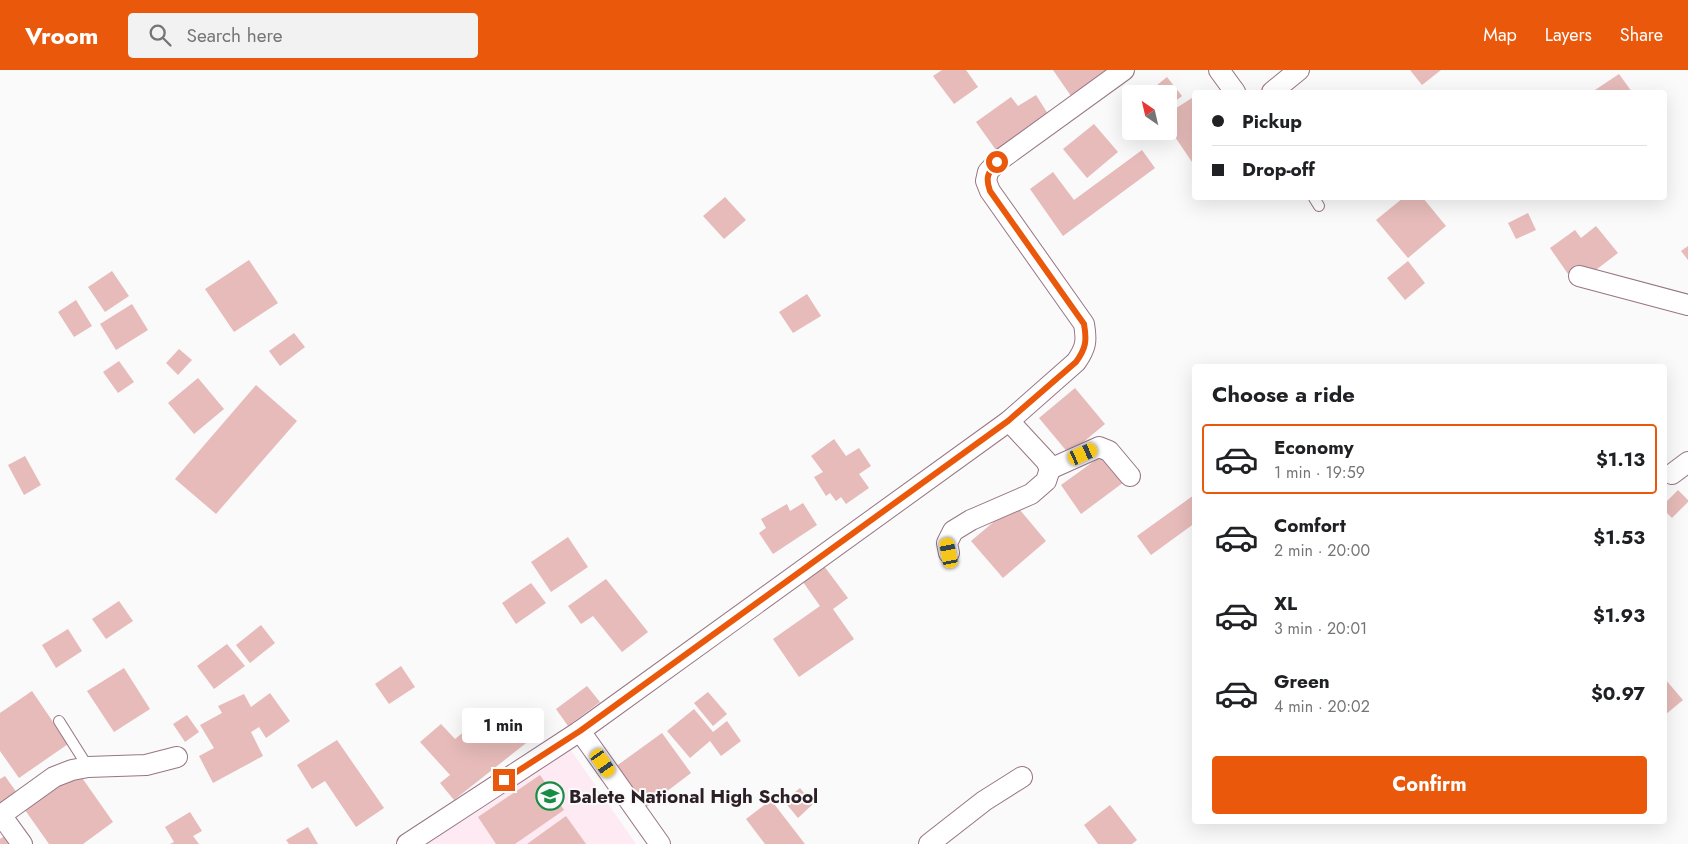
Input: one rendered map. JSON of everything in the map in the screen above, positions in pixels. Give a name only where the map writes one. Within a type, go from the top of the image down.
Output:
[{"type":"street","points":[[407,844],[580,731],[1008,421],[1076,362],[1084,351],[1086,338],[1084,324],[990,191],[986,181],[988,172],[997,162],[1124,70]]},
{"type":"street","points":[[1218,70],[1233,90]]},
{"type":"street","points":[[1274,90],[1299,70]]},
{"type":"street","points":[[1579,276],[1688,305]]},
{"type":"street","points":[[949,553],[947,543],[953,531],[971,520],[1031,494],[1046,481],[1050,469],[1046,461],[1008,421]]},
{"type":"street","points":[[1050,469],[1100,447],[1110,451],[1130,476]]},
{"type":"street","points":[[1672,474],[1688,462]]},
{"type":"street","points":[[580,731],[660,844]]},
{"type":"street","points":[[22,844],[1,815],[54,777],[72,770],[88,767],[146,765],[177,757]]},
{"type":"street","points":[[929,844],[984,801],[1022,777]]},
{"type":"lane","points":[[59,721],[88,767]]},
{"type":"shaded area","name":"Balete National High School","points":[[570,749],[636,844],[424,844]]},
{"type":"building","points":[[942,70],[966,70],[978,87],[954,104],[933,76]]},
{"type":"building","points":[[1053,70],[1108,70],[1071,96]]},
{"type":"building","points":[[1410,70],[1441,70],[1422,85]]},
{"type":"building","points":[[1619,74],[1631,90],[1595,90]]},
{"type":"building","points":[[1167,77],[1173,85],[1157,85]]},
{"type":"building","points":[[1178,91],[1182,96],[1178,99]]},
{"type":"building","points":[[1036,95],[1050,117],[996,150],[976,122],[1011,97],[1018,106]]},
{"type":"building","points":[[1192,98],[1192,162],[1177,140],[1178,107]]},
{"type":"building","points":[[1094,124],[1118,152],[1087,178],[1063,149]]},
{"type":"building","points":[[1142,150],[1155,168],[1063,236],[1030,189],[1053,172],[1074,200]]},
{"type":"building","points":[[725,197],[746,220],[724,239],[703,216]]},
{"type":"building","points":[[1401,200],[1425,200],[1446,226],[1408,258],[1376,220]]},
{"type":"building","points":[[1528,213],[1536,230],[1516,239],[1508,223]]},
{"type":"building","points":[[1596,226],[1618,253],[1588,276],[1580,265],[1568,274],[1550,248],[1575,230],[1581,238]]},
{"type":"building","points":[[1688,246],[1688,260],[1681,251]]},
{"type":"building","points":[[249,260],[278,303],[234,332],[205,289]]},
{"type":"building","points":[[1408,261],[1425,283],[1405,300],[1387,278]]},
{"type":"building","points":[[112,271],[129,296],[105,312],[88,287]]},
{"type":"building","points":[[807,294],[821,316],[793,333],[779,312]]},
{"type":"building","points":[[76,300],[92,326],[74,337],[58,312]]},
{"type":"building","points":[[132,304],[148,330],[116,350],[100,324]]},
{"type":"building","points":[[294,333],[305,347],[280,366],[269,351]]},
{"type":"building","points":[[179,349],[192,360],[178,375],[166,363]]},
{"type":"building","points":[[119,361],[134,382],[118,393],[103,372]]},
{"type":"building","points":[[198,378],[224,409],[194,434],[168,403]]},
{"type":"building","points":[[256,385],[297,421],[216,514],[175,479]]},
{"type":"building","points":[[1075,388],[1105,424],[1069,454],[1039,418]]},
{"type":"building","points":[[834,439],[846,456],[859,448],[871,466],[859,474],[869,488],[846,504],[841,497],[836,501],[830,493],[826,496],[814,477],[823,472],[811,456]]},
{"type":"building","points":[[1104,454],[1124,482],[1081,514],[1061,485]]},
{"type":"building","points":[[25,456],[41,485],[24,495],[8,465]]},
{"type":"building","points":[[1678,490],[1688,502],[1672,518],[1667,513],[1667,501]]},
{"type":"building","points":[[1192,496],[1192,525],[1151,555],[1137,536]]},
{"type":"building","points":[[803,503],[817,525],[773,554],[759,533],[766,528],[761,519],[787,504],[790,511]]},
{"type":"building","points":[[1015,504],[1046,541],[1003,578],[971,541]]},
{"type":"building","points":[[568,537],[588,567],[551,592],[531,562]]},
{"type":"building","points":[[824,566],[848,598],[833,609],[854,639],[799,677],[773,639],[820,606],[803,582]]},
{"type":"building","points":[[606,579],[648,632],[622,652],[593,616],[581,624],[568,606]]},
{"type":"building","points":[[531,583],[546,603],[516,624],[502,603]]},
{"type":"building","points":[[119,601],[133,621],[106,639],[92,619]]},
{"type":"building","points":[[261,625],[275,643],[250,663],[236,645]]},
{"type":"building","points":[[68,629],[82,651],[56,668],[42,645]]},
{"type":"building","points":[[227,644],[245,666],[214,689],[197,666]]},
{"type":"building","points":[[401,666],[415,687],[389,704],[375,684]]},
{"type":"building","points":[[124,668],[150,709],[114,732],[87,691]]},
{"type":"building","points":[[1667,681],[1683,700],[1667,713]]},
{"type":"building","points":[[587,686],[600,702],[568,726],[556,709]]},
{"type":"building","points":[[32,691],[68,744],[19,778],[0,751],[0,713]]},
{"type":"building","points":[[708,692],[727,714],[713,726],[694,703]]},
{"type":"building","points":[[270,693],[290,721],[266,738],[259,727],[251,732],[263,756],[213,783],[199,756],[214,748],[200,725],[222,713],[218,706],[244,694],[251,707]]},
{"type":"building","points":[[694,709],[713,732],[727,721],[741,741],[721,756],[710,741],[690,758],[667,731]]},
{"type":"building","points":[[187,715],[199,732],[185,742],[173,724]]},
{"type":"building","points":[[498,721],[507,730],[516,722],[530,740],[454,800],[440,783],[450,775],[420,742],[441,724],[455,739],[476,722],[485,732]]},
{"type":"building","points":[[662,733],[691,773],[645,808],[615,767]]},
{"type":"building","points":[[337,740],[384,808],[356,827],[325,781],[312,789],[297,765]]},
{"type":"building","points":[[78,772],[113,822],[83,844],[49,844],[25,810]]},
{"type":"building","points":[[540,775],[564,810],[515,844],[496,844],[478,817]]},
{"type":"building","points":[[5,776],[17,793],[0,804],[0,779]]},
{"type":"building","points":[[800,788],[813,804],[798,818],[784,801]]},
{"type":"building","points":[[771,800],[805,844],[765,844],[746,819]]},
{"type":"building","points":[[1110,805],[1137,840],[1132,844],[1098,844],[1084,825]]},
{"type":"building","points":[[190,812],[202,831],[193,836],[199,844],[170,844],[174,842],[165,827]]},
{"type":"building","points":[[566,816],[586,844],[527,844]]},
{"type":"building","points":[[308,827],[318,844],[289,844],[286,840]]},
{"type":"building","points":[[11,832],[19,844],[0,844],[0,839]]},
{"type":"place","name":"Balete National High School","points":[[550,796]]},
{"type":"route","points":[[504,780],[580,731],[1008,421],[1076,362],[1084,351],[1086,338],[1084,324],[990,191],[986,181],[988,172],[997,162]]}]
